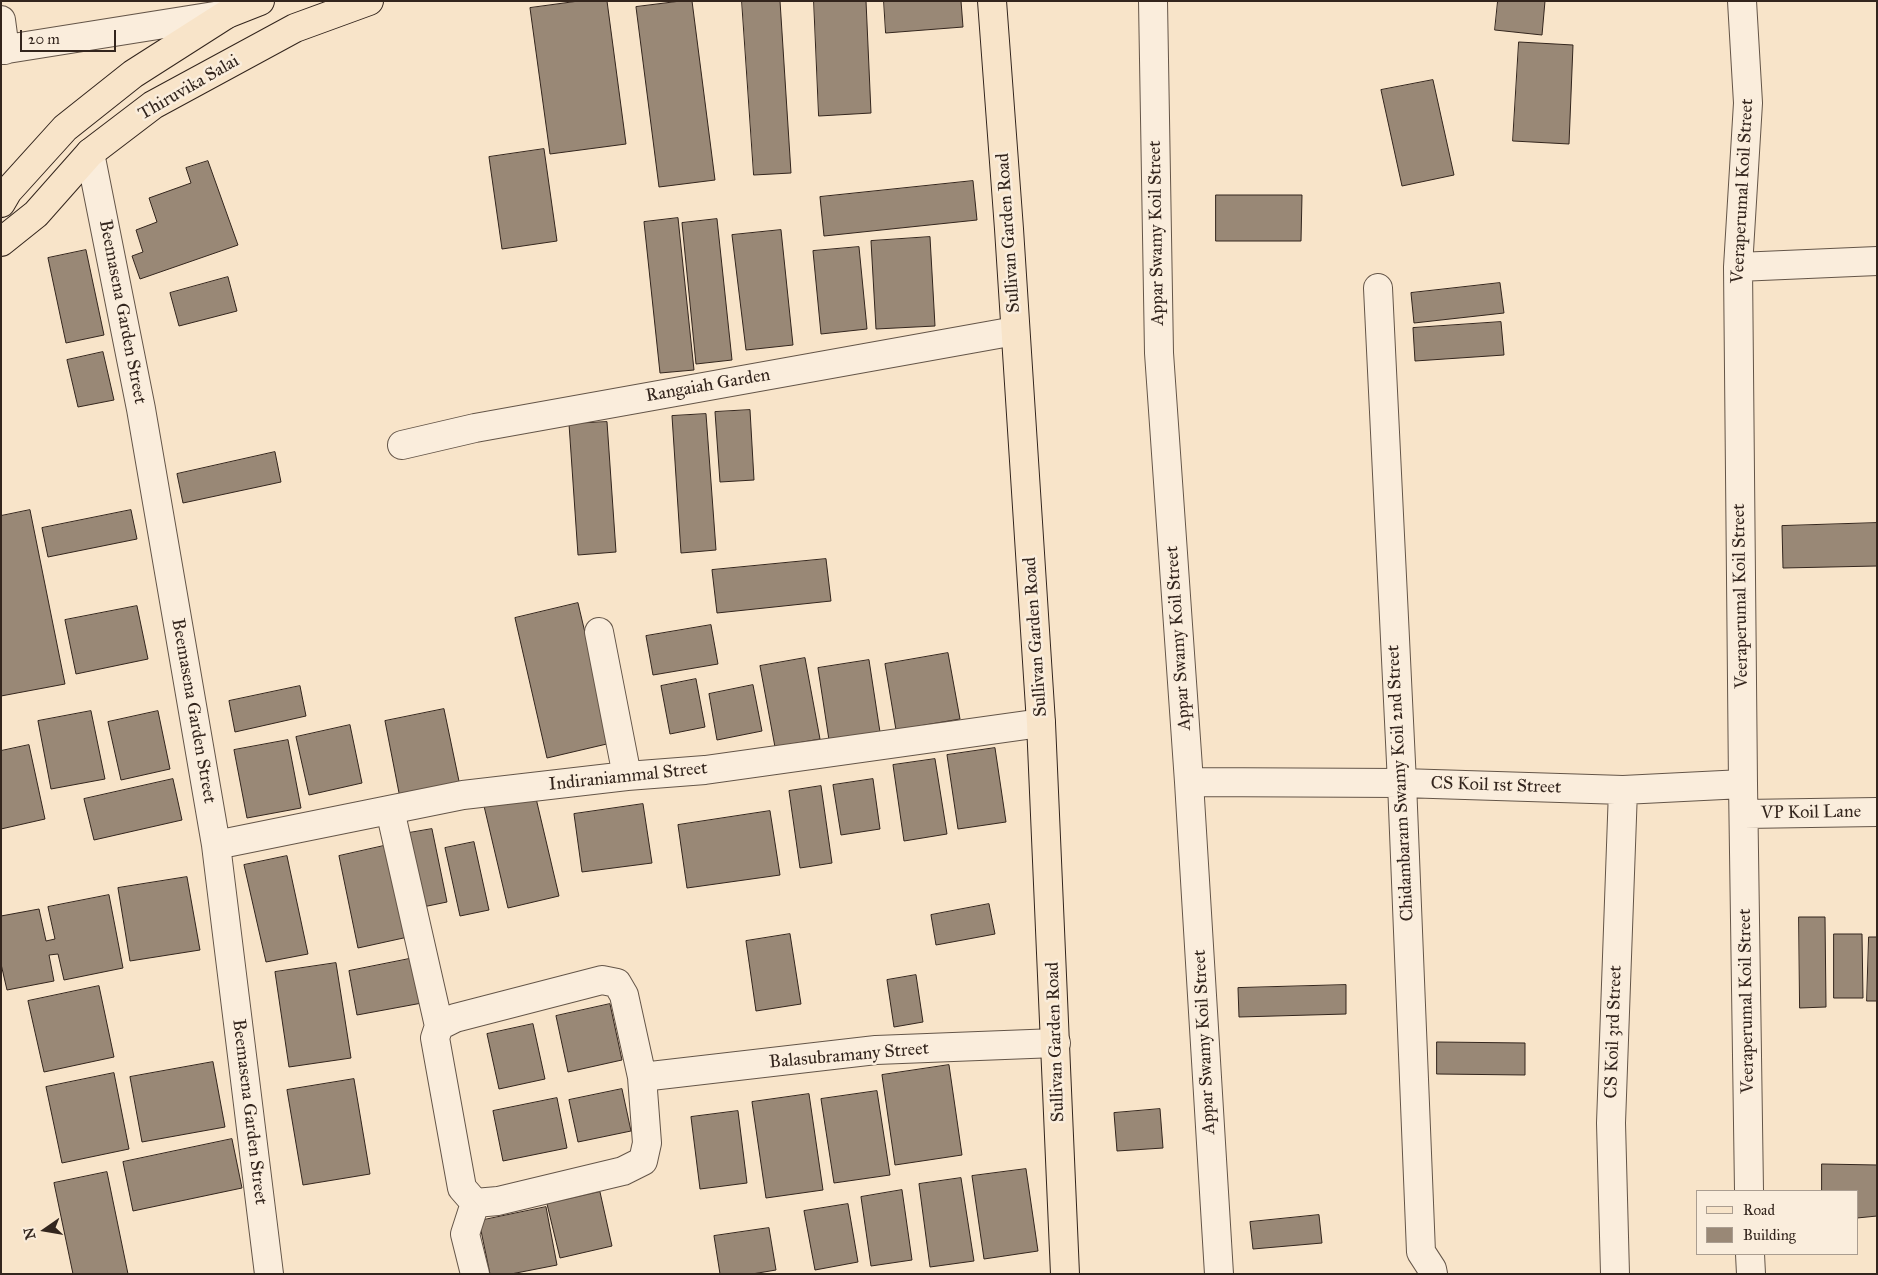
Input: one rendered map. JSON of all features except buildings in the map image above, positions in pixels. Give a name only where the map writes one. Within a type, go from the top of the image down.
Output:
[{"type":"main road","points":[[4,197],[65,128],[133,74],[227,14],[260,1]]},
{"type":"main road","name":"Thiruvika Salai","points":[[1,242],[36,214],[90,153],[153,105],[295,28],[370,1]]},
{"type":"main road","name":"Sullivan Garden Road","points":[[992,1],[1009,229],[1041,723],[1065,1274]]},
{"type":"street","name":"Appar Swamy Koil Street","points":[[1153,1],[1159,353],[1189,782],[1219,1274]]},
{"type":"street","name":"Veeraperumal Koil Street","points":[[1742,1],[1748,103],[1738,267],[1743,784],[1750,1190]]},
{"type":"street","points":[[1,20],[3,50],[227,14]]},
{"type":"street","name":"Beemasena Garden Street","points":[[90,153],[143,419],[216,845],[269,1274]]},
{"type":"street","points":[[1,258],[36,214]]},
{"type":"street","points":[[1738,267],[1877,261]]},
{"type":"street","name":"Chidambaram Swamy Koil 2nd Street","points":[[1378,288],[1402,783],[1421,1252],[1432,1269],[1433,1274]]},
{"type":"street","name":"Rangaiah Garden","points":[[402,445],[474,428],[1015,331]]},
{"type":"street","points":[[599,632],[627,776]]},
{"type":"street","name":"Indiraniammal Street","points":[[216,845],[462,795],[627,776],[705,770],[1041,723]]},
{"type":"street","name":"CS Koil 1st Street","points":[[1189,782],[1402,783],[1623,790],[1743,784]]},
{"type":"street","name":"CS Koil 3rd Street","points":[[1614,1274],[1610,1123],[1623,790]]},
{"type":"street","points":[[390,810],[439,1026],[435,1038],[462,1188],[475,1202],[498,1201],[623,1171],[643,1161],[647,1143],[642,1077],[624,995],[617,983],[602,980],[455,1018],[439,1026]]},
{"type":"street","name":"VP Koil Lane","points":[[1744,814],[1877,812]]},
{"type":"street","name":"Balasubramany Street","points":[[642,1077],[876,1050],[1056,1043]]},
{"type":"street","points":[[475,1202],[465,1234],[475,1274]]},
{"type":"street","points":[[1750,1255],[1751,1274]]}]
